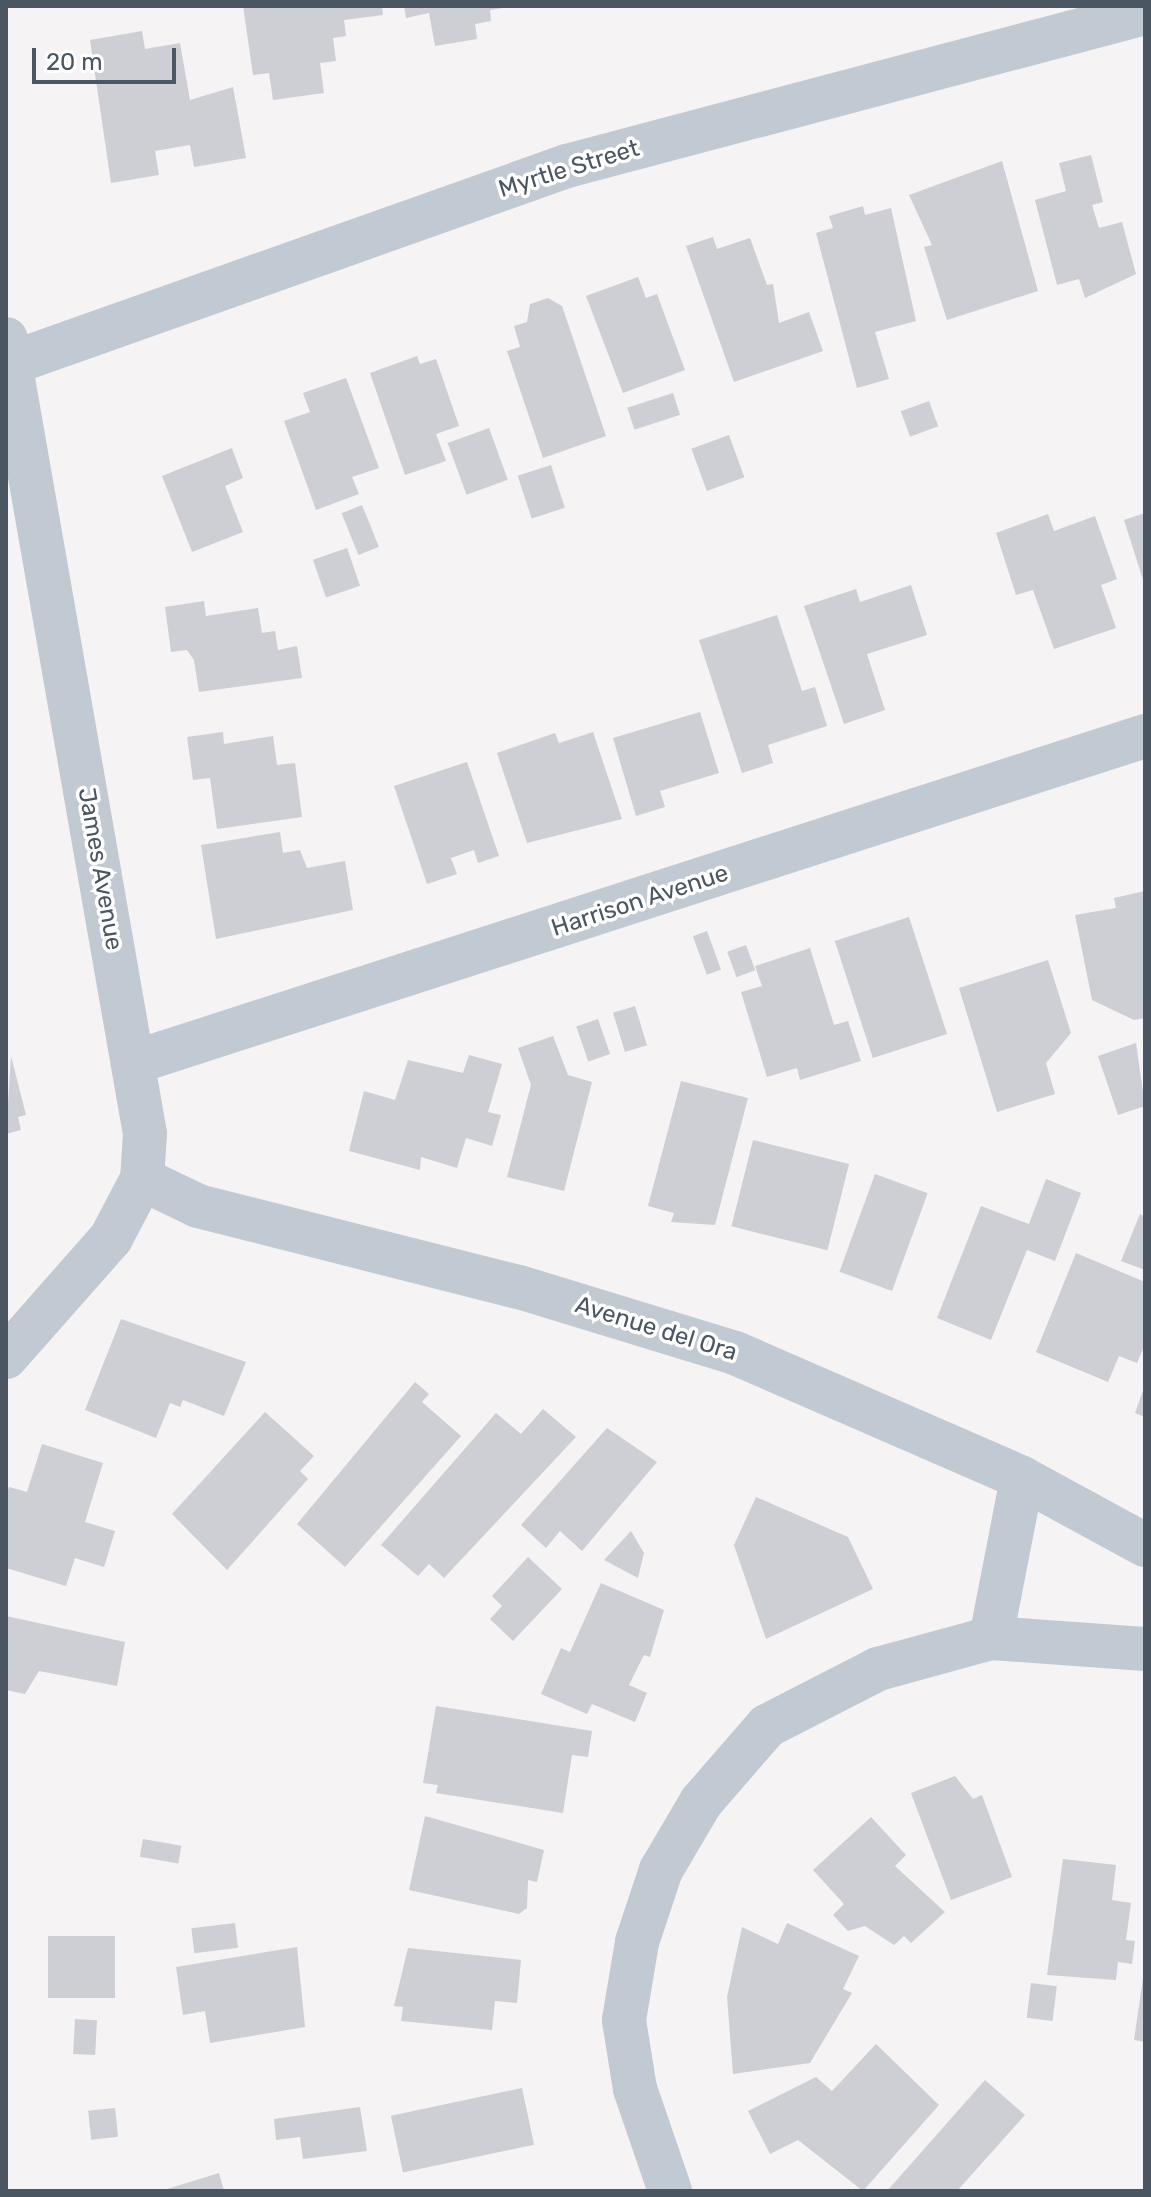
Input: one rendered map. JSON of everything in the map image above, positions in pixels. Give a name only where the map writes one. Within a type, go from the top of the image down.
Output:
[{"type":"street","name":"Myrtle Street","points":[[7,356],[567,166],[1145,13]]},
{"type":"street","name":"James Avenue","points":[[7,356],[135,1062],[142,1179]]},
{"type":"street","name":"Harrison Avenue","points":[[135,1062],[1145,736]]},
{"type":"street","points":[[6,1357],[111,1238],[142,1179]]},
{"type":"street","name":"Avenue del Ora","points":[[142,1179],[198,1206],[519,1287],[735,1353],[1022,1478],[1145,1545]]},
{"type":"street","points":[[991,1638],[1022,1478]]},
{"type":"street","points":[[670,2191],[635,2089],[624,2020],[637,1942],[661,1870],[701,1802],[767,1726],[878,1669],[991,1638],[1145,1649]]},
{"type":"building","points":[[243,6],[382,6],[383,15],[344,20],[346,36],[333,38],[336,61],[320,63],[324,93],[273,100],[269,73],[253,75]]},
{"type":"building","points":[[404,6],[503,8],[490,10],[491,21],[475,24],[477,39],[435,46],[429,13],[406,18]]},
{"type":"building","points":[[142,31],[145,49],[180,43],[190,100],[233,87],[246,158],[194,167],[190,145],[155,151],[159,175],[111,183],[90,40]]},
{"type":"building","points":[[1091,155],[1103,202],[1092,205],[1099,228],[1122,222],[1136,274],[1085,298],[1079,279],[1057,285],[1035,200],[1066,191],[1059,163]]},
{"type":"building","points":[[1002,161],[1038,291],[947,320],[924,247],[932,245],[909,195]]},
{"type":"building","points":[[863,206],[865,215],[891,208],[916,321],[875,332],[889,379],[857,388],[816,233],[833,228],[829,216]]},
{"type":"building","points":[[713,237],[717,249],[750,238],[767,285],[773,284],[779,323],[809,312],[823,351],[734,382],[686,246]]},
{"type":"building","points":[[638,277],[646,298],[657,294],[685,370],[623,393],[586,296]]},
{"type":"building","points":[[548,298],[562,306],[606,436],[543,458],[507,351],[520,347],[514,326],[527,322],[530,304]]},
{"type":"building","points":[[417,356],[420,364],[436,359],[459,426],[436,434],[446,461],[405,475],[370,373]]},
{"type":"building","points":[[346,378],[379,468],[352,477],[359,494],[316,510],[284,421],[310,412],[303,393]]},
{"type":"building","points":[[673,393],[680,415],[634,430],[627,408]]},
{"type":"building","points":[[929,401],[938,426],[910,437],[901,411]]},
{"type":"building","points":[[489,428],[508,480],[466,495],[448,443]]},
{"type":"building","points":[[729,435],[744,477],[707,491],[691,449]]},
{"type":"building","points":[[232,448],[243,478],[225,486],[243,532],[192,552],[162,476]]},
{"type":"building","points":[[551,465],[565,508],[532,519],[518,476]]},
{"type":"building","points":[[362,505],[379,547],[358,555],[342,513]]},
{"type":"building","points":[[1145,513],[1145,583],[1144,583],[1124,520]]},
{"type":"building","points":[[1048,514],[1054,531],[1095,516],[1117,579],[1101,585],[1116,628],[1054,649],[1033,590],[1016,595],[996,533]]},
{"type":"building","points":[[347,548],[360,586],[326,598],[313,560]]},
{"type":"building","points":[[911,585],[927,635],[867,654],[885,710],[844,724],[804,606],[856,589],[860,602]]},
{"type":"building","points":[[204,601],[206,616],[258,608],[262,633],[275,631],[278,650],[297,646],[302,678],[199,692],[194,660],[187,650],[171,652],[165,607]]},
{"type":"building","points":[[777,615],[802,691],[815,687],[827,726],[768,745],[773,763],[742,773],[699,640]]},
{"type":"building","points":[[700,712],[719,773],[660,791],[665,807],[636,816],[613,738]]},
{"type":"building","points":[[223,732],[224,744],[273,736],[277,765],[295,763],[302,817],[217,829],[210,778],[193,780],[187,737]]},
{"type":"building","points":[[593,732],[622,819],[527,843],[497,753],[555,733],[559,743]]},
{"type":"building","points":[[467,762],[499,856],[478,863],[474,850],[451,858],[457,874],[427,884],[394,786]]},
{"type":"building","points":[[280,832],[283,853],[300,850],[307,868],[345,861],[353,910],[216,939],[201,845]]},
{"type":"building","points":[[1145,891],[1145,1018],[1134,1020],[1092,1000],[1075,915],[1116,908],[1114,898]]},
{"type":"building","points":[[909,917],[947,1034],[873,1058],[835,941]]},
{"type":"building","points":[[707,931],[721,970],[707,975],[693,936]]},
{"type":"building","points":[[746,945],[755,970],[736,977],[727,952]]},
{"type":"building","points":[[810,948],[834,1025],[848,1021],[861,1061],[800,1080],[797,1068],[767,1077],[741,992],[762,986],[755,966]]},
{"type":"building","points":[[1048,960],[1071,1033],[1046,1063],[1055,1094],[997,1112],[959,988]]},
{"type":"building","points":[[635,1006],[647,1045],[625,1052],[613,1013]]},
{"type":"building","points":[[598,1019],[610,1054],[588,1061],[576,1026]]},
{"type":"building","points":[[553,1036],[568,1075],[592,1082],[564,1191],[507,1177],[531,1085],[518,1048]]},
{"type":"building","points":[[1136,1043],[1145,1106],[1118,1115],[1098,1056]]},
{"type":"building","points":[[469,1055],[502,1064],[488,1112],[501,1115],[492,1146],[466,1138],[457,1168],[421,1157],[420,1170],[349,1151],[364,1091],[395,1100],[408,1060],[463,1073]]},
{"type":"building","points":[[11,1056],[26,1115],[18,1117],[21,1130],[6,1134]]},
{"type":"building","points":[[681,1081],[748,1098],[715,1225],[671,1222],[674,1213],[648,1206]]},
{"type":"building","points":[[753,1140],[849,1164],[828,1250],[731,1226]]},
{"type":"building","points":[[875,1174],[928,1193],[892,1291],[839,1272]]},
{"type":"building","points":[[1046,1179],[1081,1193],[1055,1261],[1027,1250],[991,1340],[937,1318],[981,1206],[1029,1224]]},
{"type":"building","points":[[1140,1214],[1145,1217],[1145,1270],[1121,1261]]},
{"type":"building","points":[[1076,1253],[1145,1282],[1145,1344],[1137,1363],[1119,1356],[1108,1382],[1036,1352]]},
{"type":"building","points":[[121,1319],[246,1362],[224,1416],[183,1400],[180,1407],[170,1403],[156,1438],[85,1410]]},
{"type":"building","points":[[415,1382],[429,1394],[422,1402],[461,1436],[345,1567],[297,1524]]},
{"type":"building","points":[[1145,1385],[1145,1417],[1135,1413]]},
{"type":"building","points":[[543,1409],[576,1437],[444,1578],[429,1564],[418,1576],[381,1545],[496,1413],[521,1434]]},
{"type":"building","points":[[265,1412],[314,1456],[300,1471],[308,1479],[227,1570],[172,1514]]},
{"type":"building","points":[[607,1428],[657,1462],[582,1551],[560,1531],[546,1548],[521,1525]]},
{"type":"building","points":[[42,1444],[103,1463],[85,1522],[115,1531],[104,1567],[75,1558],[66,1586],[6,1568],[6,1496],[9,1487],[27,1492]]},
{"type":"building","points":[[756,1497],[848,1537],[873,1589],[766,1639],[734,1545]]},
{"type":"building","points":[[631,1531],[644,1553],[638,1578],[604,1560]]},
{"type":"building","points":[[528,1557],[562,1589],[513,1641],[490,1619],[502,1606],[492,1596]]},
{"type":"building","points":[[601,1583],[664,1610],[650,1657],[644,1655],[629,1685],[647,1693],[635,1722],[592,1704],[587,1714],[541,1694],[561,1648],[570,1652]]},
{"type":"building","points":[[6,1616],[125,1642],[117,1686],[39,1671],[25,1694],[6,1690]]},
{"type":"building","points":[[436,1706],[592,1731],[588,1757],[572,1755],[563,1813],[436,1793],[438,1785],[423,1783]]},
{"type":"building","points":[[955,1776],[973,1799],[982,1795],[1012,1877],[951,1900],[911,1793]]},
{"type":"building","points":[[425,1816],[544,1850],[537,1882],[528,1880],[527,1908],[519,1914],[409,1890]]},
{"type":"building","points":[[871,1817],[906,1855],[895,1866],[945,1912],[911,1943],[904,1936],[894,1945],[865,1926],[848,1931],[833,1915],[844,1904],[813,1870]]},
{"type":"building","points":[[143,1839],[181,1846],[178,1863],[140,1857]]},
{"type":"building","points":[[1063,1859],[1116,1865],[1112,1900],[1131,1903],[1126,1940],[1135,1941],[1132,1964],[1118,1962],[1116,1980],[1047,1975]]},
{"type":"building","points":[[235,1923],[238,1948],[194,1953],[191,1928]]},
{"type":"building","points":[[787,1923],[859,1956],[843,1989],[852,1993],[810,2063],[733,2074],[727,1997],[742,1927],[778,1944]]},
{"type":"building","points":[[48,1936],[115,1936],[115,1998],[48,1998]]},
{"type":"building","points":[[297,1947],[305,2027],[210,2043],[205,2011],[183,2015],[176,1967]]},
{"type":"building","points":[[408,1948],[521,1960],[517,2003],[495,2001],[492,2030],[401,2021],[403,2007],[394,2006]]},
{"type":"building","points":[[1145,1978],[1145,2042],[1134,2040]]},
{"type":"building","points":[[1031,1983],[1057,1986],[1053,2021],[1027,2018]]},
{"type":"building","points":[[75,2019],[97,2020],[95,2055],[73,2054]]},
{"type":"building","points":[[876,2044],[939,2105],[863,2191],[798,2140],[770,2154],[748,2111],[816,2077],[832,2091]]},
{"type":"building","points":[[985,2080],[1025,2115],[957,2191],[887,2191]]},
{"type":"building","points":[[522,2088],[534,2145],[403,2173],[391,2116]]},
{"type":"building","points":[[360,2107],[367,2151],[303,2159],[300,2137],[276,2140],[274,2119]]},
{"type":"building","points":[[115,2108],[118,2137],[91,2140],[88,2111]]},
{"type":"building","points":[[219,2173],[224,2191],[164,2191],[164,2190]]}]
